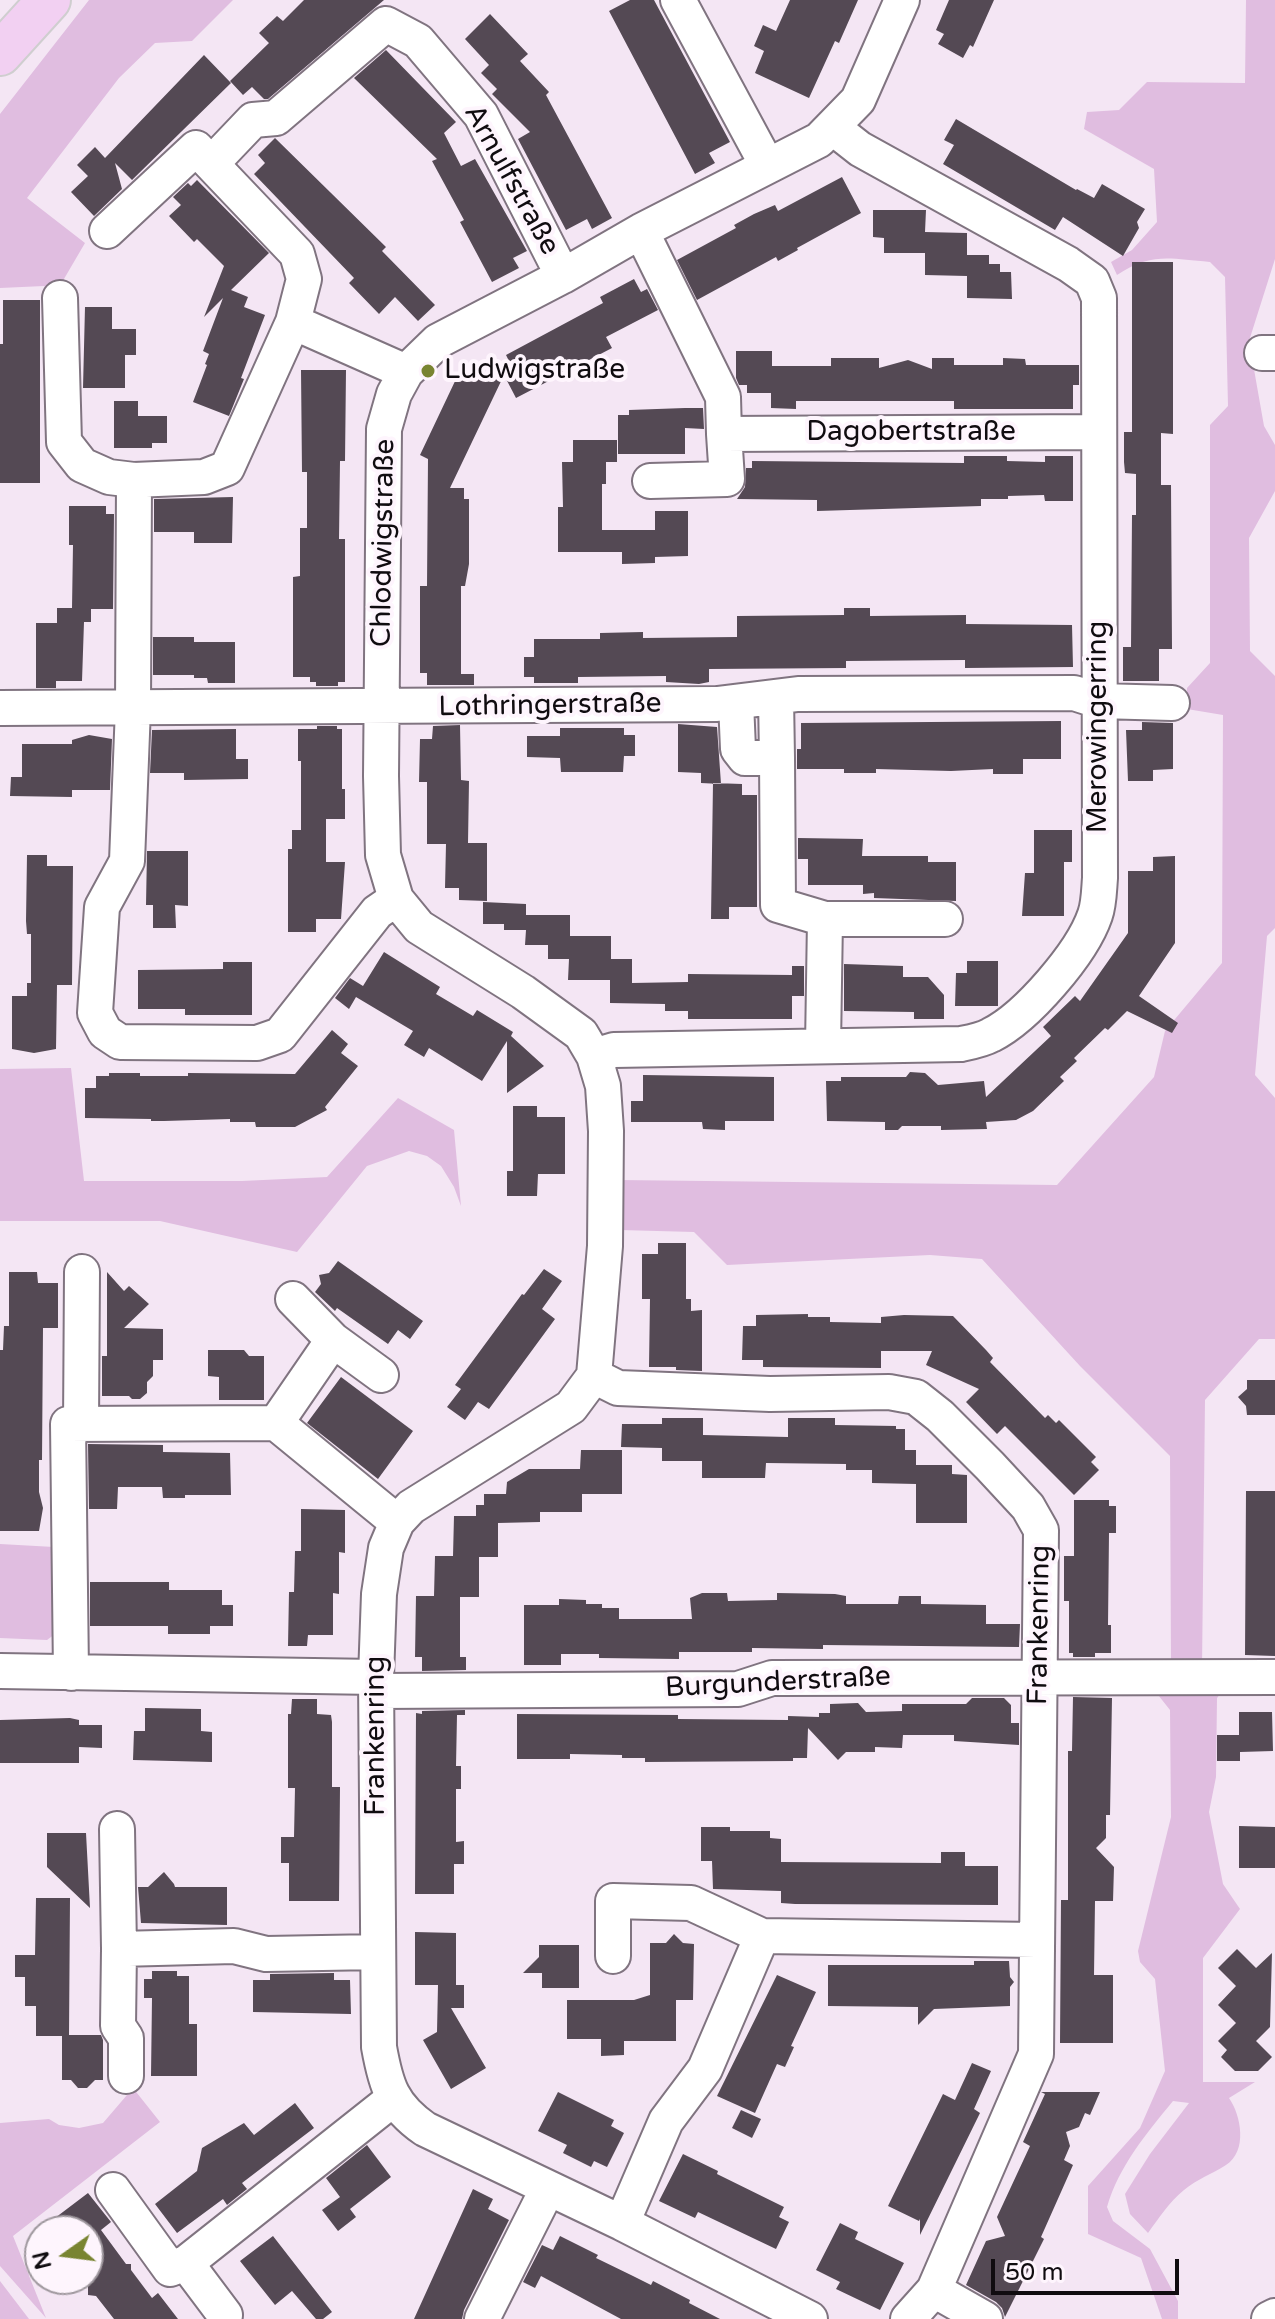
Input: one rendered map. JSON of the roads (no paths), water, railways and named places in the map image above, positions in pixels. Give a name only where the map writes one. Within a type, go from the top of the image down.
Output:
[{"type":"main road","points":[[0,54],[49,0]]},
{"type":"street","points":[[678,0],[767,165]]},
{"type":"street","name":"Chlodwigstraße","points":[[594,1376],[607,1209],[603,1086],[594,1056],[581,1034],[523,992],[419,927],[396,899],[383,855],[384,429],[394,394],[406,372],[438,341],[563,276],[641,231],[819,140],[858,100],[902,0]]},
{"type":"street","name":"Arnulfstraße","points":[[212,163],[253,120],[276,118],[386,24],[418,41],[481,115],[563,276]]},
{"type":"street","name":"Merowingerring","points":[[594,1056],[614,1050],[961,1044],[989,1036],[1016,1018],[1064,967],[1086,937],[1097,911],[1100,878],[1099,298],[1092,281],[1068,264],[860,149],[832,127]]},
{"type":"street","points":[[60,298],[64,442],[82,465],[109,477],[134,480],[204,477],[227,468],[293,322],[304,279],[297,254],[196,148],[107,231]]},
{"type":"street","points":[[641,231],[723,397],[727,479],[650,481]]},
{"type":"street","points":[[293,322],[406,372]]},
{"type":"street","name":"Dagobertstraße","points":[[724,434],[1098,432]]},
{"type":"street","points":[[134,480],[133,708],[127,861],[102,907],[95,1013],[105,1032],[120,1042],[257,1043],[270,1040],[280,1035],[377,912],[396,899]]},
{"type":"street","name":"Lothringerstraße","points":[[0,708],[717,704],[798,694],[1074,693],[1099,701],[1172,703]]},
{"type":"street","points":[[776,697],[778,905],[825,919],[945,919]]},
{"type":"street","points":[[736,702],[738,749],[745,758],[777,758]]},
{"type":"street","points":[[823,1046],[825,919]]},
{"type":"street","points":[[81,1425],[82,1272]]},
{"type":"street","points":[[293,1299],[333,1340],[381,1375]]},
{"type":"street","points":[[276,1423],[333,1340]]},
{"type":"street","points":[[71,1673],[68,1424],[276,1423],[397,1522],[427,1496],[571,1407],[594,1376]]},
{"type":"street","name":"Frankenring","points":[[594,1376],[618,1388],[770,1394],[889,1392],[916,1397],[940,1416],[990,1466],[1028,1507],[1041,1530],[1036,2054],[934,2290],[908,2319]]},
{"type":"street","name":"Frankenring","points":[[397,1522],[386,1548],[379,1594],[376,1684],[379,2047],[385,2080],[393,2099],[409,2118],[425,2129],[622,2223],[810,2319]]},
{"type":"street","name":"Burgunderstraße","points":[[0,1671],[376,1684],[738,1689],[772,1678],[1275,1677]]},
{"type":"street","points":[[117,1829],[118,2026],[126,2038],[126,2076]]},
{"type":"street","points":[[613,1956],[613,1901],[691,1903],[762,1936],[1036,1940]]},
{"type":"street","points":[[622,2223],[666,2121],[705,2069],[762,1936]]},
{"type":"street","points":[[119,1949],[234,1946],[266,1954],[378,1952]]},
{"type":"street","points":[[113,2190],[170,2269],[186,2263],[393,2099]]},
{"type":"street","points":[[482,2319],[548,2188]]},
{"type":"street","points":[[186,2263],[225,2315]]},
{"type":"street","points":[[934,2290],[985,2319]]},
{"type":"street","points":[[1269,2319],[1275,2316]]},
{"type":"place","name":"Ludwigstraße","points":[[428,371]]}]
